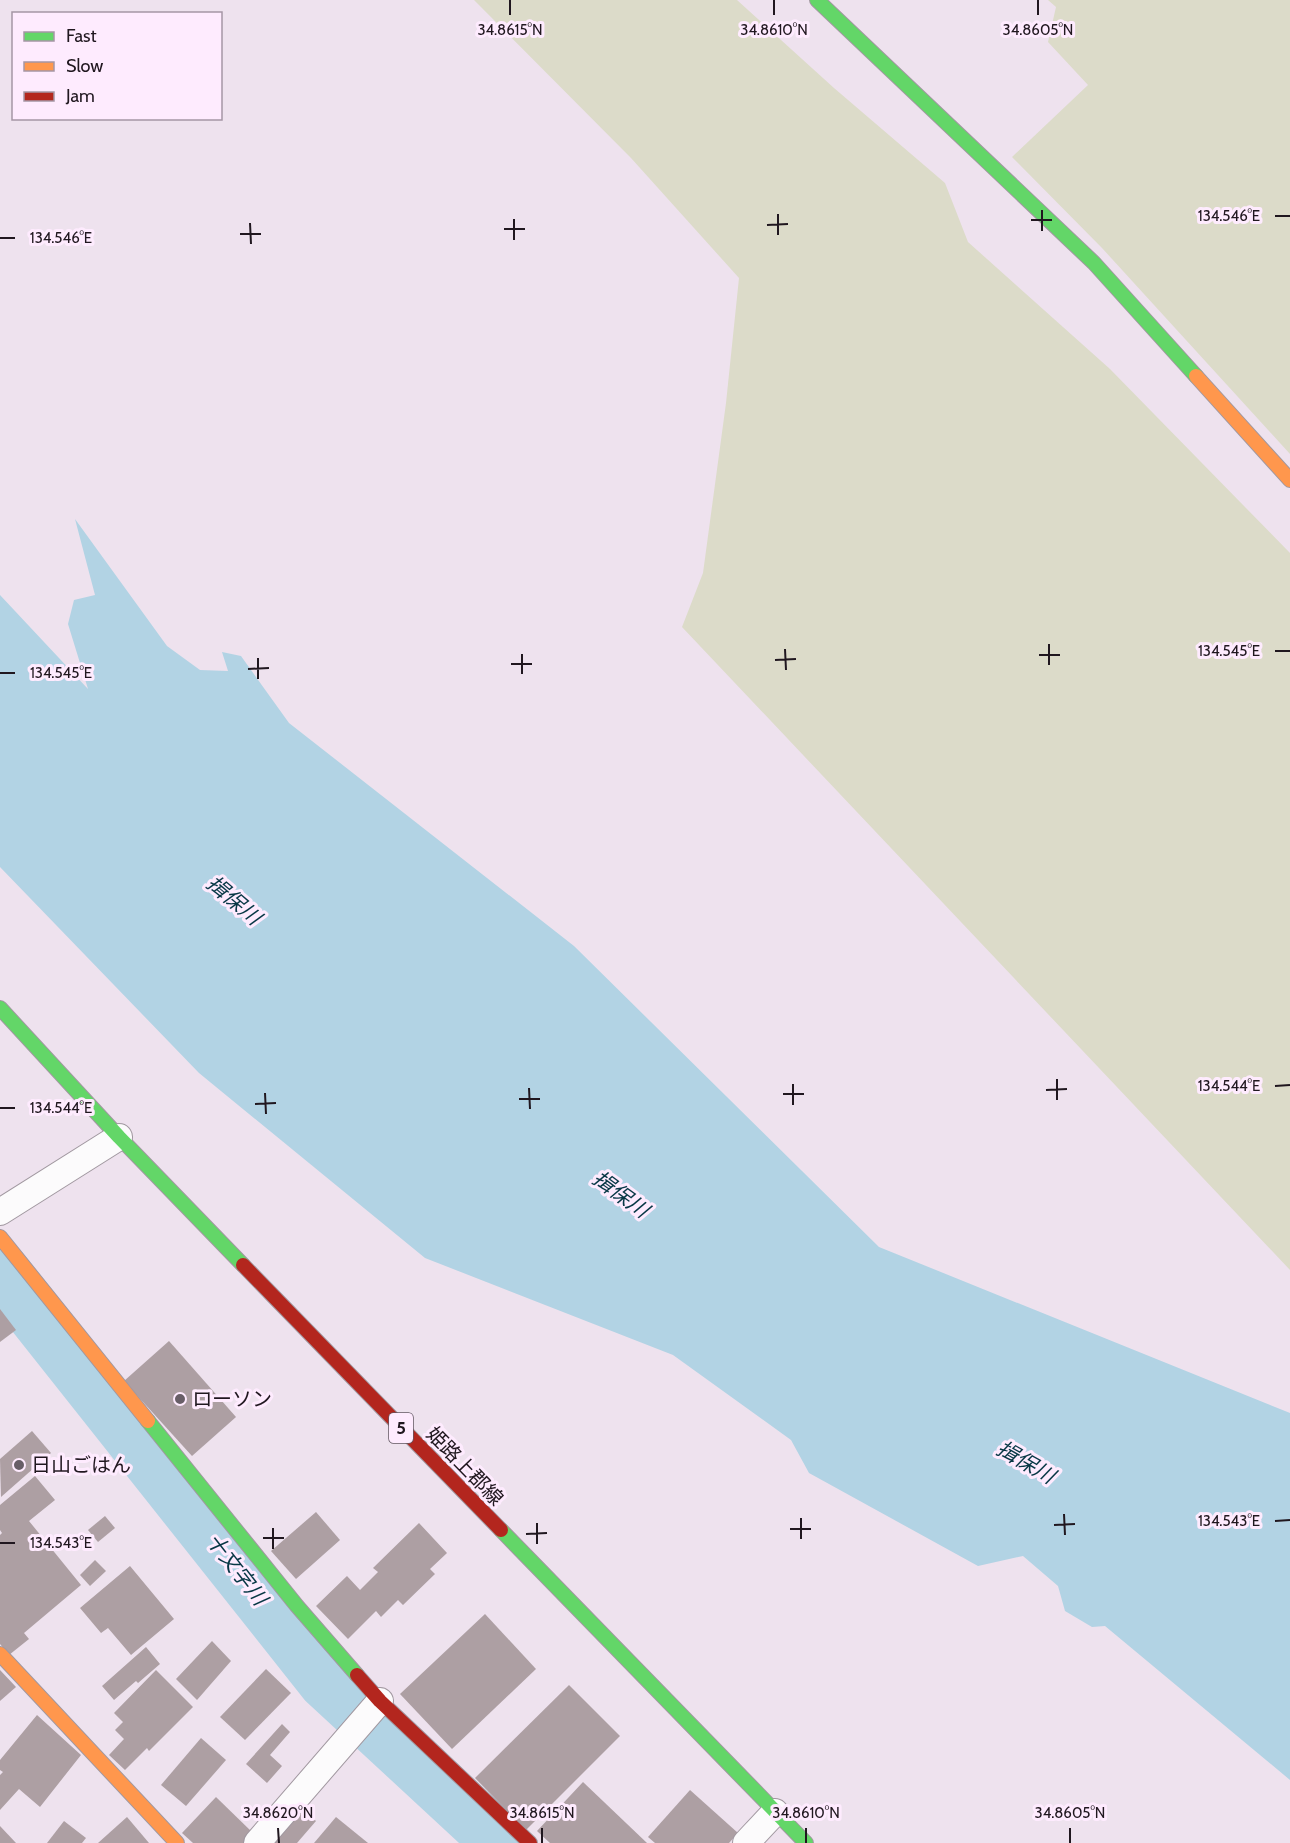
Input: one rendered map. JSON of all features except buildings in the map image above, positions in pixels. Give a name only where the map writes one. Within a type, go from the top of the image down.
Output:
[{"type":"street","points":[[818,0],[1094,263],[1290,480]]},
{"type":"street","name":"姫路上郡線","points":[[0,1008],[118,1137],[806,1843]]},
{"type":"street","points":[[0,1212],[118,1137]]},
{"type":"street","points":[[0,1237],[297,1606],[380,1701],[530,1843]]},
{"type":"street","points":[[0,1654],[177,1843]]},
{"type":"street","points":[[257,1843],[380,1701]]},
{"type":"street","points":[[747,1843],[775,1812]]},
{"type":"green space","points":[[474,0],[737,0],[834,88],[945,183],[968,242],[1110,369],[1290,553],[1290,1270],[682,627],[703,573],[726,403],[739,278],[631,158]]},
{"type":"green space","points":[[1048,0],[1290,0],[1290,454],[1102,248],[1012,157],[1088,85],[1048,42],[1056,7]]},
{"type":"water","name":"揖保川","points":[[75,519],[167,646],[200,670],[228,671],[222,652],[241,656],[289,723],[574,946],[879,1247],[1290,1413],[1290,1780],[1105,1626],[1092,1627],[1065,1611],[1058,1586],[1023,1556],[978,1566],[809,1473],[791,1440],[673,1355],[425,1258],[199,1073],[0,867],[0,595],[88,689],[68,624],[74,600],[95,595]]},
{"type":"waterway","name":"十文字川","points":[[0,1270],[326,1681],[501,1843]]},
{"type":"traffic: fast","points":[[817,0],[1094,263],[1196,376]]},
{"type":"traffic: fast","points":[[0,1008],[119,1137],[243,1265]]},
{"type":"traffic: fast","points":[[148,1421],[297,1606],[357,1675]]},
{"type":"traffic: fast","points":[[501,1530],[806,1843]]},
{"type":"traffic: slow","points":[[1196,376],[1290,480]]},
{"type":"traffic: slow","points":[[0,1237],[148,1421]]},
{"type":"traffic: slow","points":[[0,1654],[177,1843]]},
{"type":"traffic: jam","points":[[243,1265],[501,1530]]},
{"type":"traffic: jam","points":[[357,1675],[380,1701],[530,1843]]},
{"type":"place","name":"ローソン","points":[[180,1399]]},
{"type":"place","name":"日山ごはん","points":[[19,1465]]}]
